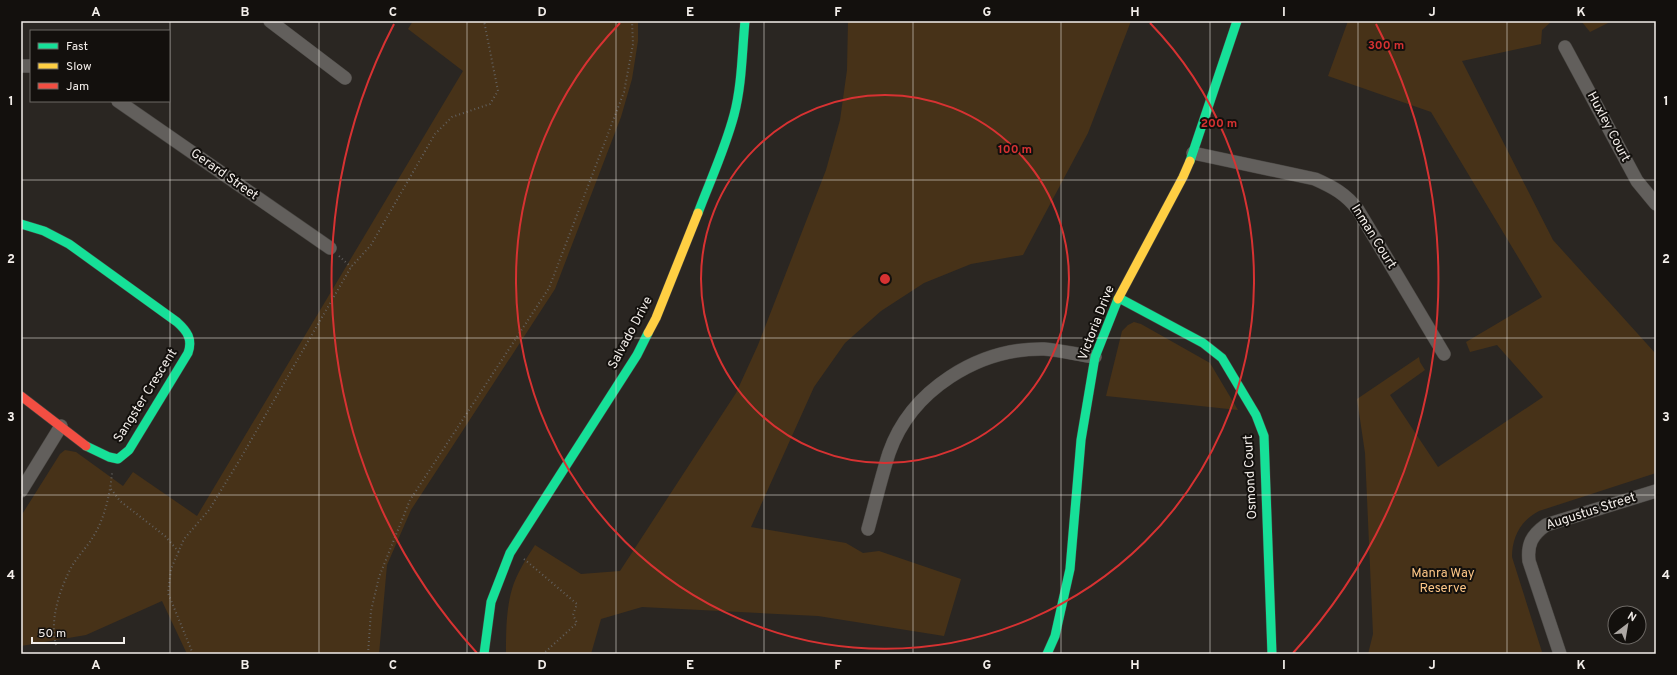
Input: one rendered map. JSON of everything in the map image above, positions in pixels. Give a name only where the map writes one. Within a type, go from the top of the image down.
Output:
[{"type":"street","points":[[270,21],[346,78]]},
{"type":"street","name":"Salvado Drive","points":[[484,654],[488,635],[491,602],[510,553],[637,355],[656,318],[724,146],[734,114],[740,81],[745,21]]},
{"type":"street","name":"Victoria Drive","points":[[1047,654],[1060,616],[1070,569],[1081,440],[1086,402],[1095,357],[1119,298],[1172,201],[1193,153],[1237,21]]},
{"type":"street","name":"Huxley Court","points":[[1565,47],[1637,181],[1656,204]]},
{"type":"street","name":"Gerard Street","points":[[119,102],[330,248]]},
{"type":"street","name":"Inman Court","points":[[1193,153],[1315,179],[1334,187],[1348,197],[1358,210],[1444,354]]},
{"type":"street","name":"Sangster Crescent","points":[[21,224],[44,231],[69,244],[177,322],[189,334],[191,346],[134,442],[123,456],[113,459],[91,449],[21,396]]},
{"type":"street","name":"Osmond Court","points":[[1119,298],[1214,350],[1231,371],[1260,424],[1264,436],[1272,654]]},
{"type":"street","points":[[868,529],[890,452],[904,422],[921,401],[950,376],[980,361],[1014,351],[1044,349],[1095,357]]},
{"type":"street","points":[[21,491],[61,426]]},
{"type":"street","name":"Augustus Street","points":[[1560,654],[1529,561],[1528,550],[1530,540],[1537,531],[1546,525],[1656,490]]},
{"type":"street","name":"Salvado Drive","points":[[488,635],[492,654]]},
{"type":"path","points":[[193,654],[168,593],[171,569],[184,539],[208,510],[239,461],[351,267],[371,245],[435,134],[452,117],[490,104],[498,91],[484,21]]},
{"type":"path","points":[[368,654],[370,611],[379,577],[410,500],[549,288],[624,92],[633,44],[632,21]]},
{"type":"path","points":[[330,248],[351,267]]},
{"type":"path","points":[[56,645],[54,638],[56,606],[72,567],[94,536],[111,489],[113,459]]},
{"type":"path","points":[[111,489],[120,501],[165,536],[179,552]]},
{"type":"path","points":[[523,558],[577,604],[573,615],[577,623],[543,654]]},
{"type":"green space","points":[[413,21],[638,21],[638,41],[632,79],[621,117],[555,289],[411,510],[387,565],[379,654],[187,654],[162,601],[86,635],[21,646],[21,516],[60,454],[65,450],[76,452],[123,486],[133,472],[197,516],[463,71],[408,29]]},
{"type":"green space","points":[[848,21],[1131,21],[1088,133],[1023,255],[971,264],[924,283],[881,311],[845,343],[814,387],[751,527],[846,543],[863,553],[879,551],[961,579],[944,636],[818,616],[642,607],[601,619],[591,654],[506,654],[507,613],[512,589],[519,572],[535,545],[581,574],[620,571],[736,393],[758,345],[826,170],[840,120],[847,70]]},
{"type":"green space","name":"Manra Way Reserve","points":[[1348,21],[1552,21],[1542,30],[1541,44],[1462,61],[1553,240],[1656,354],[1656,473],[1539,511],[1527,519],[1516,536],[1512,550],[1512,557],[1542,652],[1534,654],[1368,654],[1373,634],[1365,453],[1357,399],[1419,357],[1425,370],[1390,395],[1438,467],[1543,397],[1497,345],[1470,352],[1466,342],[1542,297],[1431,112],[1328,76]]},
{"type":"green space","points":[[1577,21],[1612,21],[1590,32],[1582,22]]},
{"type":"green space","points":[[1134,322],[1141,324],[1210,363],[1238,410],[1106,396],[1122,331]]},
{"type":"traffic: fast","points":[[698,213],[722,153],[737,104],[745,21]]},
{"type":"traffic: fast","points":[[1190,161],[1237,21]]},
{"type":"traffic: fast","points":[[21,224],[44,231],[69,244],[177,322],[184,329],[189,339],[190,344],[188,353],[129,450],[118,459],[109,457],[86,446]]},
{"type":"traffic: fast","points":[[1119,298],[1203,343],[1222,358],[1256,415],[1264,436],[1272,654]]},
{"type":"traffic: fast","points":[[1047,654],[1055,636],[1070,569],[1081,440],[1095,357],[1118,299]]},
{"type":"traffic: fast","points":[[484,654],[491,602],[510,553],[637,355],[648,333]]},
{"type":"traffic: slow","points":[[1118,299],[1190,161]]},
{"type":"traffic: slow","points":[[648,333],[656,318],[698,213]]},
{"type":"traffic: jam","points":[[21,396],[86,446]]}]
